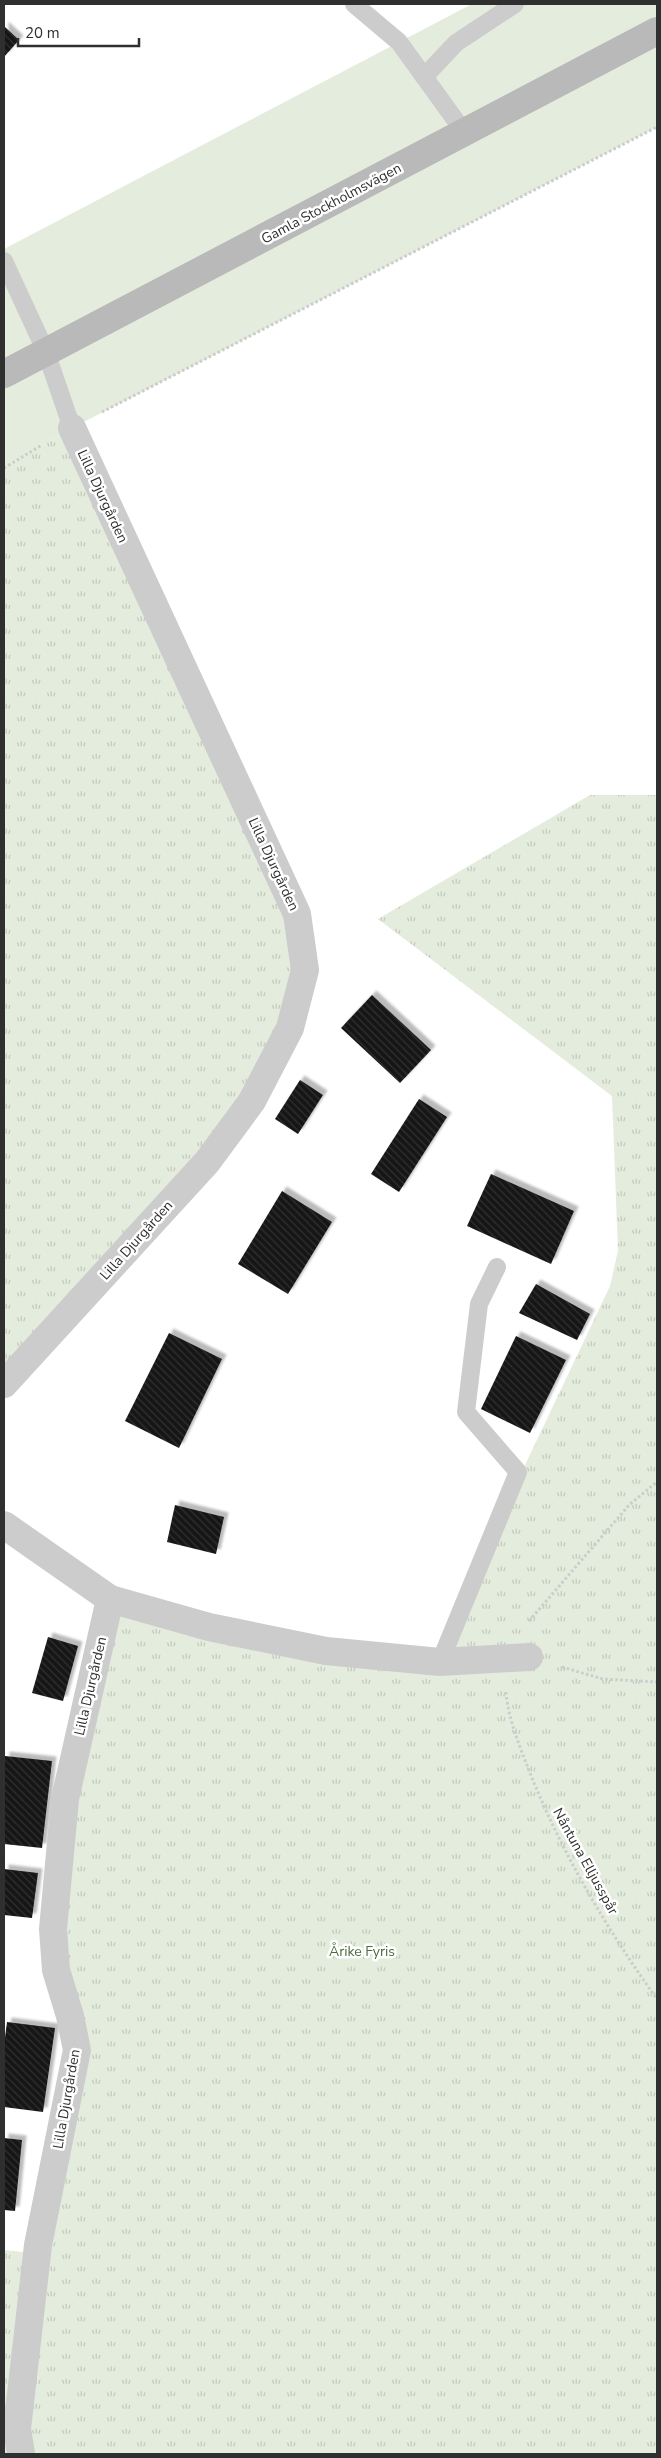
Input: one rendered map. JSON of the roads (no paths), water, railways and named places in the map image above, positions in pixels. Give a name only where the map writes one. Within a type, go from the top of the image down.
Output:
[{"type":"main road","name":"Gamla Stockholmsvägen","points":[[4,374],[657,31]]},
{"type":"street","name":"Lilla Djurgården","points":[[4,1384],[207,1162],[252,1101],[290,1028],[305,970],[297,914],[72,428]]},
{"type":"street","points":[[4,1526],[110,1599],[209,1627],[326,1651],[440,1662],[518,1657]]},
{"type":"street","name":"Lilla Djurgården","points":[[21,2454],[17,2429],[38,2245],[77,2050],[70,2016],[56,1970],[53,1929],[65,1798],[110,1599]]},
{"type":"lane","points":[[354,4],[399,42],[464,132]]},
{"type":"lane","points":[[424,77],[456,43],[515,4]]},
{"type":"lane","points":[[4,261],[46,352],[72,428]]},
{"type":"lane","points":[[440,1662],[518,1472],[466,1412],[479,1304],[497,1267]]},
{"type":"park label","name":"Årike Fyris","points":[[362,1951]]}]
